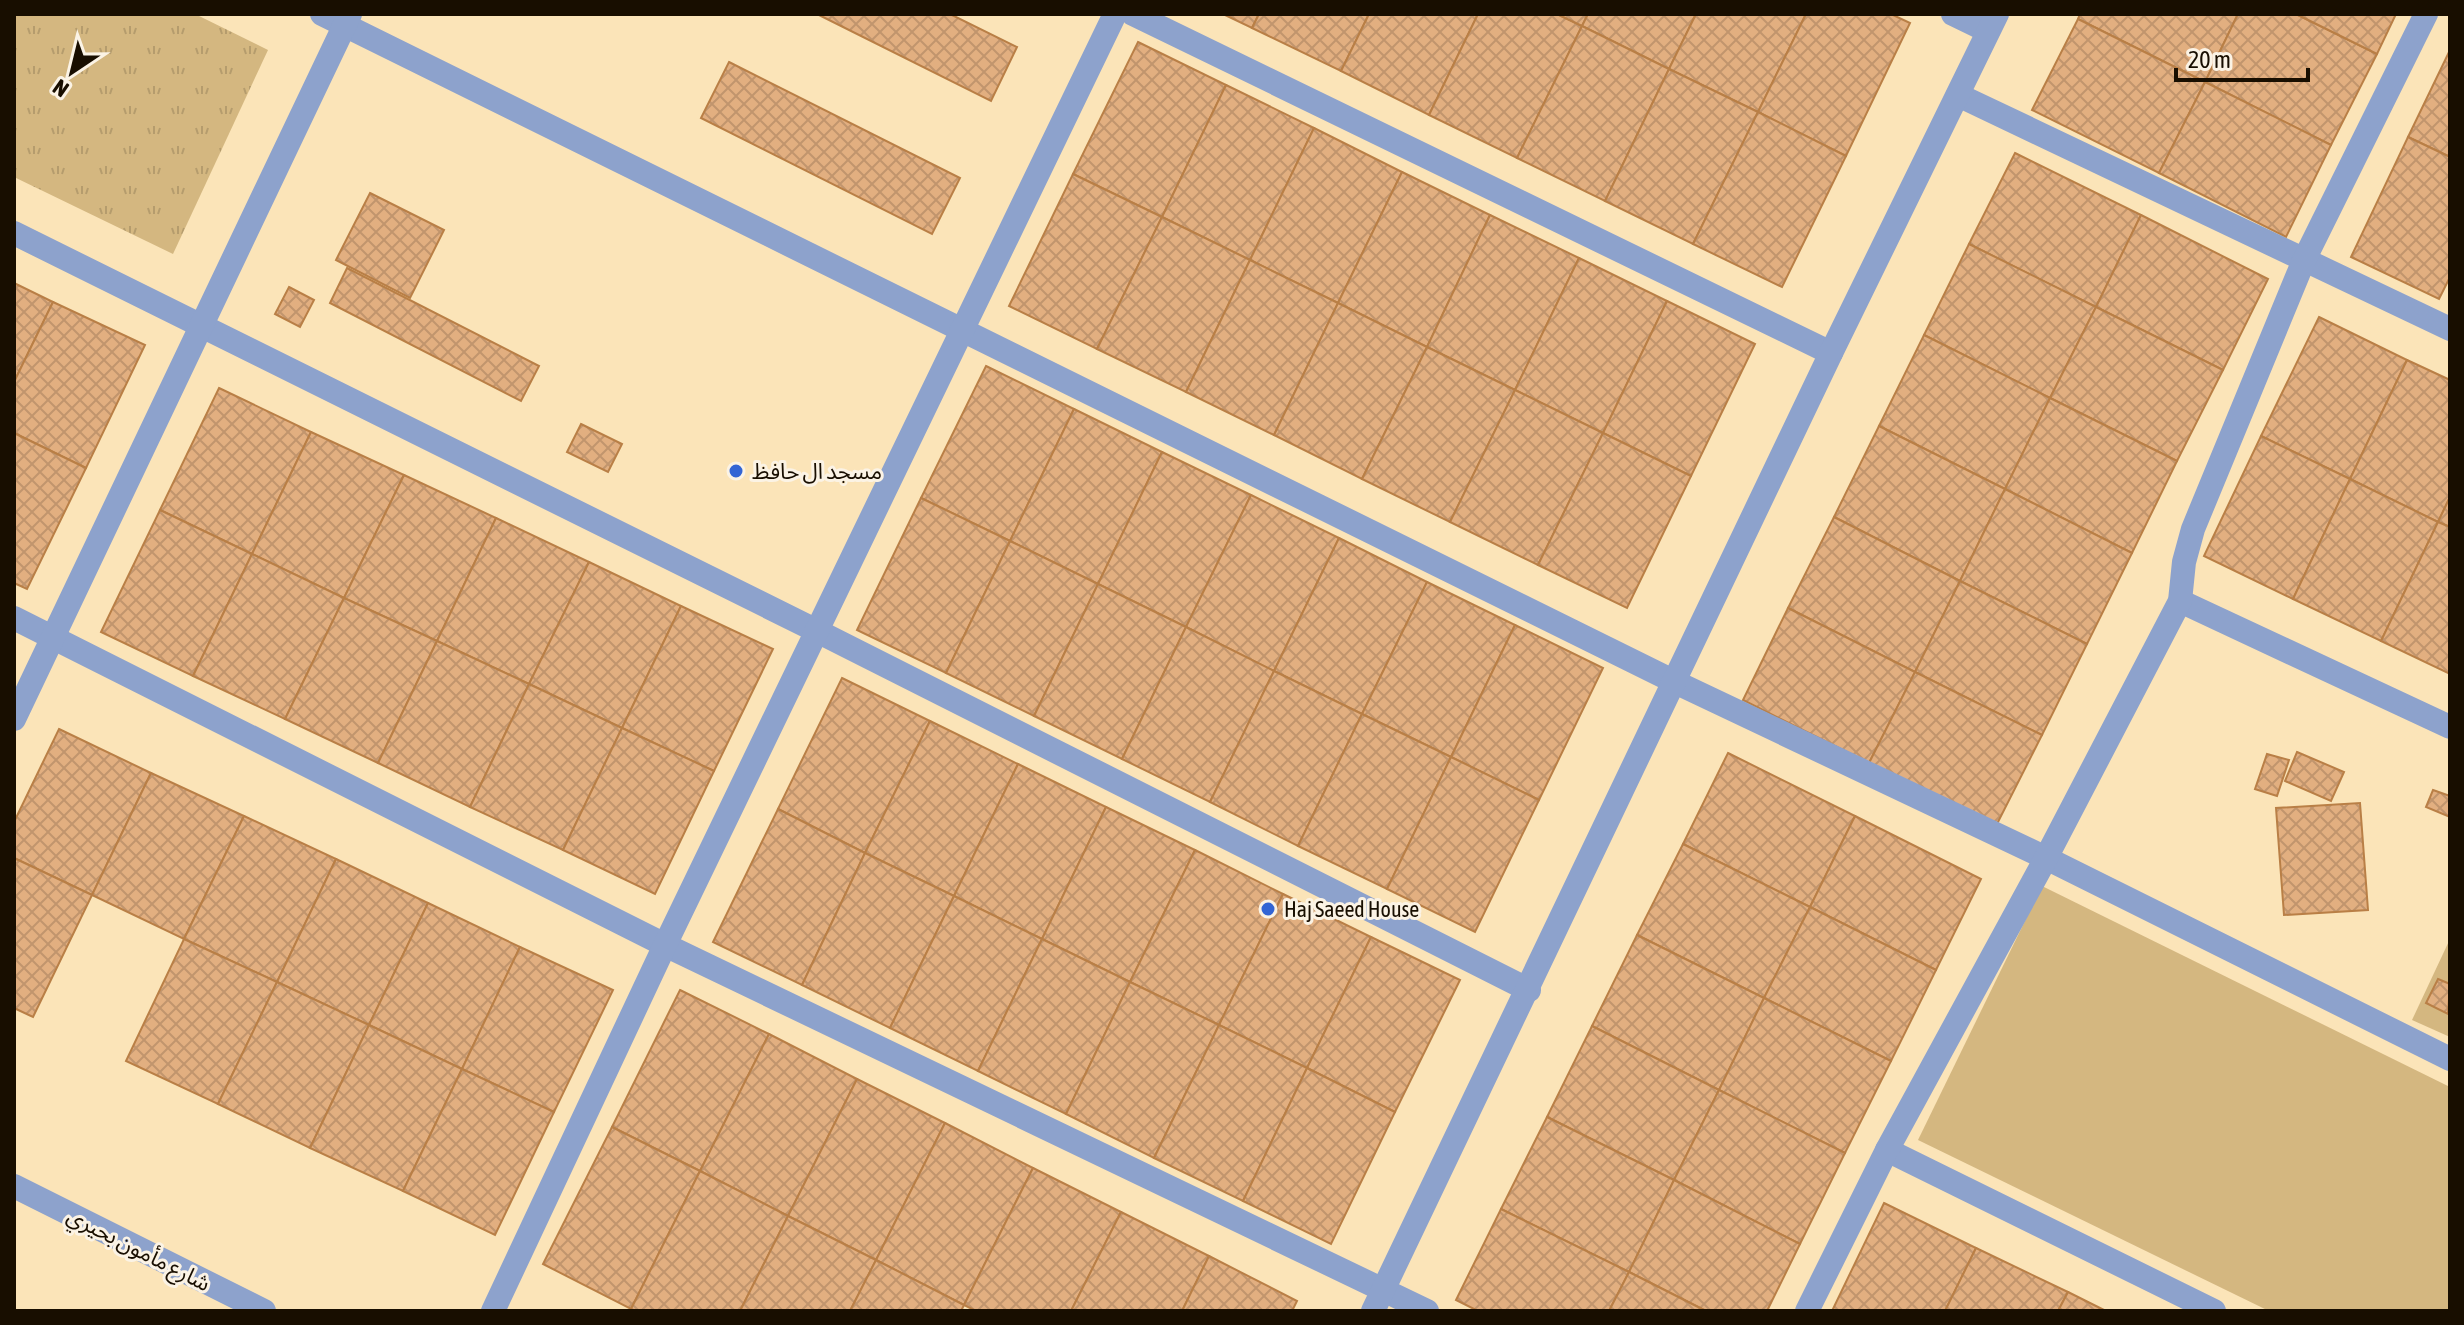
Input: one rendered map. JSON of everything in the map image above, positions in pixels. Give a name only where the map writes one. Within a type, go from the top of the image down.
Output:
[{"type":"street","points":[[322,14],[347,20],[962,331],[1675,682],[2046,858],[2450,1059]]},
{"type":"street","points":[[493,1311],[665,945],[1115,14]]},
{"type":"street","points":[[1133,14],[1831,353]]},
{"type":"street","points":[[1378,1300],[1529,990],[1831,353],[1993,22],[1953,14]]},
{"type":"street","points":[[1807,1311],[1887,1150],[2046,858],[2180,601],[2184,562],[2193,529],[2304,260],[2426,14]]},
{"type":"street","points":[[14,719],[347,20]]},
{"type":"street","points":[[1958,95],[2450,329]]},
{"type":"street","points":[[14,233],[817,631],[1529,990]]},
{"type":"street","points":[[2180,601],[2450,727]]},
{"type":"street","points":[[14,618],[1378,1300],[1427,1311]]},
{"type":"street","points":[[1887,1150],[2214,1311]]},
{"type":"street","name":"شارع مأمون بحيري","points":[[14,1186],[264,1311]]},
{"type":"green space","points":[[14,14],[195,14],[268,50],[173,254],[14,177]]},
{"type":"green space","points":[[2042,886],[2450,1087],[2450,1311],[2269,1311],[1918,1140]]},
{"type":"green space","points":[[2450,939],[2450,1037],[2412,1020]]},
{"type":"building","points":[[817,14],[950,14],[1017,47],[991,101]]},
{"type":"building","points":[[1223,14],[1259,14],[1252,28]]},
{"type":"building","points":[[1259,14],[1369,14],[1341,71],[1252,28]]},
{"type":"building","points":[[1369,14],[1478,14],[1429,115],[1341,71]]},
{"type":"building","points":[[1478,14],[1557,14],[1582,26],[1517,158],[1429,115]]},
{"type":"building","points":[[1557,14],[1588,14],[1582,26]]},
{"type":"building","points":[[1588,14],[1696,14],[1669,69],[1582,26]]},
{"type":"building","points":[[1696,14],[1806,14],[1758,112],[1669,69]]},
{"type":"building","points":[[1806,14],[1891,14],[1910,23],[1846,156],[1758,112]]},
{"type":"building","points":[[2080,14],[2238,14],[2205,82],[2078,19]]},
{"type":"building","points":[[2238,14],[2296,14],[2377,54],[2331,145],[2205,82]]},
{"type":"building","points":[[2296,14],[2396,14],[2377,54]]},
{"type":"building","points":[[2078,19],[2205,82],[2159,173],[2032,110]]},
{"type":"building","points":[[1582,26],[1669,69],[1605,201],[1517,158]]},
{"type":"building","points":[[1138,42],[1226,85],[1162,217],[1073,174]]},
{"type":"building","points":[[2450,50],[2450,157],[2408,137]]},
{"type":"building","points":[[729,62],[960,178],[932,234],[701,118]]},
{"type":"building","points":[[1669,69],[1758,112],[1693,244],[1605,201]]},
{"type":"building","points":[[2205,82],[2331,145],[2286,237],[2159,173]]},
{"type":"building","points":[[1226,85],[1314,128],[1250,260],[1162,217]]},
{"type":"building","points":[[1758,112],[1846,156],[1782,287],[1693,244]]},
{"type":"building","points":[[1314,128],[1402,172],[1338,303],[1250,260]]},
{"type":"building","points":[[2408,137],[2450,157],[2450,277],[2439,299],[2351,257]]},
{"type":"building","points":[[2015,153],[2141,215],[2096,307],[1969,244]]},
{"type":"building","points":[[1402,172],[1490,215],[1427,347],[1338,303]]},
{"type":"building","points":[[1073,174],[1162,217],[1097,349],[1009,306]]},
{"type":"building","points":[[370,193],[444,230],[410,298],[336,260]]},
{"type":"building","points":[[1490,215],[1579,258],[1515,390],[1427,347]]},
{"type":"building","points":[[2141,215],[2268,279],[2223,370],[2096,307]]},
{"type":"building","points":[[1162,217],[1250,260],[1186,392],[1097,349]]},
{"type":"building","points":[[1969,244],[2096,307],[2050,398],[1924,335]]},
{"type":"building","points":[[1579,258],[1667,301],[1603,433],[1515,390]]},
{"type":"building","points":[[1250,260],[1338,303],[1274,435],[1186,392]]},
{"type":"building","points":[[347,268],[539,366],[521,401],[330,303]]},
{"type":"building","points":[[14,283],[53,302],[14,382]]},
{"type":"building","points":[[289,287],[314,300],[300,327],[275,314]]},
{"type":"building","points":[[1667,301],[1755,344],[1691,476],[1603,433]]},
{"type":"building","points":[[53,302],[145,345],[86,468],[14,433],[14,382]]},
{"type":"building","points":[[1338,303],[1427,347],[1362,479],[1274,435]]},
{"type":"building","points":[[2096,307],[2223,370],[2177,461],[2050,398]]},
{"type":"building","points":[[2319,317],[2407,360],[2350,479],[2261,436]]},
{"type":"building","points":[[1924,335],[2050,398],[2005,489],[1879,426]]},
{"type":"building","points":[[1427,347],[1515,390],[1450,522],[1362,479]]},
{"type":"building","points":[[2407,360],[2450,380],[2450,497],[2438,522],[2350,479]]},
{"type":"building","points":[[986,366],[1074,409],[1010,541],[921,498]]},
{"type":"building","points":[[219,388],[311,432],[252,554],[160,510]]},
{"type":"building","points":[[1515,390],[1603,433],[1538,565],[1450,522]]},
{"type":"building","points":[[2050,398],[2177,461],[2132,553],[2005,489]]},
{"type":"building","points":[[1074,409],[1162,452],[1098,584],[1010,541]]},
{"type":"building","points":[[581,424],[622,444],[608,472],[567,452]]},
{"type":"building","points":[[1879,426],[2005,489],[1960,581],[1834,517]]},
{"type":"building","points":[[311,432],[404,475],[344,598],[252,554]]},
{"type":"building","points":[[14,433],[86,468],[27,589],[14,583]]},
{"type":"building","points":[[1603,433],[1691,476],[1627,608],[1538,565]]},
{"type":"building","points":[[2261,436],[2350,479],[2293,599],[2204,556]]},
{"type":"building","points":[[1162,452],[1251,495],[1186,627],[1098,584]]},
{"type":"building","points":[[404,475],[496,518],[437,641],[344,598]]},
{"type":"building","points":[[2350,479],[2438,522],[2381,641],[2293,599]]},
{"type":"building","points":[[2005,489],[2132,553],[2087,644],[1960,581]]},
{"type":"building","points":[[1251,495],[1339,538],[1274,671],[1186,627]]},
{"type":"building","points":[[2450,497],[2450,527],[2438,522]]},
{"type":"building","points":[[921,498],[1010,541],[946,673],[857,630]]},
{"type":"building","points":[[160,510],[252,554],[193,676],[101,632]]},
{"type":"building","points":[[1834,517],[1960,581],[1915,672],[1788,608]]},
{"type":"building","points":[[496,518],[589,562],[529,684],[437,641]]},
{"type":"building","points":[[2438,522],[2450,527],[2450,674],[2381,641]]},
{"type":"building","points":[[1339,538],[1427,582],[1362,714],[1274,671]]},
{"type":"building","points":[[1010,541],[1098,584],[1034,716],[946,673]]},
{"type":"building","points":[[252,554],[344,598],[285,719],[193,676]]},
{"type":"building","points":[[589,562],[681,606],[622,728],[529,684]]},
{"type":"building","points":[[1960,581],[2087,644],[2042,735],[1915,672]]},
{"type":"building","points":[[1427,582],[1515,625],[1451,757],[1362,714]]},
{"type":"building","points":[[1098,584],[1186,627],[1122,759],[1034,716]]},
{"type":"building","points":[[344,598],[437,641],[378,763],[285,719]]},
{"type":"building","points":[[681,606],[773,649],[714,771],[622,728]]},
{"type":"building","points":[[1788,608],[1915,672],[1869,763],[1743,700]]},
{"type":"building","points":[[1515,625],[1603,668],[1539,800],[1451,757]]},
{"type":"building","points":[[1186,627],[1274,671],[1210,802],[1122,759]]},
{"type":"building","points":[[437,641],[529,684],[470,807],[378,763]]},
{"type":"building","points":[[1274,671],[1362,714],[1298,846],[1210,802]]},
{"type":"building","points":[[1915,672],[2042,735],[1996,826],[1869,763]]},
{"type":"building","points":[[842,678],[930,721],[865,853],[778,809]]},
{"type":"building","points":[[529,684],[622,728],[563,850],[470,807]]},
{"type":"building","points":[[1362,714],[1451,757],[1387,889],[1298,846]]},
{"type":"building","points":[[930,721],[1018,764],[954,896],[865,853]]},
{"type":"building","points":[[622,728],[714,771],[655,894],[563,850]]},
{"type":"building","points":[[59,729],[151,773],[92,895],[14,858],[14,822]]},
{"type":"building","points":[[2297,752],[2344,772],[2331,801],[2285,781]]},
{"type":"building","points":[[1728,753],[1855,816],[1810,907],[1683,844]]},
{"type":"building","points":[[2267,754],[2289,760],[2277,796],[2255,789]]},
{"type":"building","points":[[1451,757],[1539,800],[1475,932],[1387,889]]},
{"type":"building","points":[[1018,764],[1106,807],[1042,939],[954,896]]},
{"type":"building","points":[[151,773],[244,816],[184,939],[92,895]]},
{"type":"building","points":[[2433,790],[2450,796],[2450,817],[2426,807]]},
{"type":"building","points":[[2360,803],[2368,910],[2284,915],[2276,808]]},
{"type":"building","points":[[1106,807],[1195,850],[1130,982],[1042,939]]},
{"type":"building","points":[[778,809],[865,853],[802,985],[713,942]]},
{"type":"building","points":[[244,816],[336,859],[277,982],[184,939]]},
{"type":"building","points":[[1855,816],[1981,879],[1936,970],[1810,907]]},
{"type":"building","points":[[1683,844],[1810,907],[1764,998],[1637,935]]},
{"type":"building","points":[[1195,850],[1283,894],[1219,1025],[1130,982]]},
{"type":"building","points":[[865,853],[954,896],[890,1028],[802,985]]},
{"type":"building","points":[[14,858],[92,895],[33,1017],[14,1008]]},
{"type":"building","points":[[336,859],[428,903],[369,1025],[277,982]]},
{"type":"building","points":[[1283,894],[1371,937],[1307,1068],[1219,1025]]},
{"type":"building","points":[[954,896],[1042,939],[978,1071],[890,1028]]},
{"type":"building","points":[[428,903],[520,947],[462,1069],[369,1025]]},
{"type":"building","points":[[1810,907],[1936,970],[1891,1061],[1764,998]]},
{"type":"building","points":[[1637,935],[1764,998],[1719,1090],[1592,1026]]},
{"type":"building","points":[[1371,937],[1460,980],[1395,1112],[1307,1068]]},
{"type":"building","points":[[184,939],[277,982],[218,1104],[126,1061]]},
{"type":"building","points":[[1042,939],[1130,982],[1066,1114],[978,1071]]},
{"type":"building","points":[[520,947],[613,990],[554,1112],[462,1069]]},
{"type":"building","points":[[2438,979],[2450,984],[2448,1014],[2426,1003]]},
{"type":"building","points":[[277,982],[369,1025],[310,1148],[218,1104]]},
{"type":"building","points":[[1130,982],[1219,1025],[1154,1158],[1066,1114]]},
{"type":"building","points":[[680,990],[769,1034],[700,1171],[612,1127]]},
{"type":"building","points":[[1764,998],[1891,1061],[1845,1153],[1719,1090]]},
{"type":"building","points":[[369,1025],[462,1069],[403,1191],[310,1148]]},
{"type":"building","points":[[1219,1025],[1307,1068],[1243,1201],[1154,1158]]},
{"type":"building","points":[[1592,1026],[1719,1090],[1674,1180],[1547,1117]]},
{"type":"building","points":[[769,1034],[857,1079],[788,1216],[700,1171]]},
{"type":"building","points":[[1307,1068],[1395,1112],[1331,1244],[1243,1201]]},
{"type":"building","points":[[462,1069],[554,1112],[495,1235],[403,1191]]},
{"type":"building","points":[[857,1079],[945,1123],[876,1260],[788,1216]]},
{"type":"building","points":[[1719,1090],[1845,1153],[1800,1244],[1674,1180]]},
{"type":"building","points":[[1547,1117],[1674,1180],[1629,1272],[1501,1209]]},
{"type":"building","points":[[945,1123],[1033,1168],[964,1305],[876,1260]]},
{"type":"building","points":[[612,1127],[700,1171],[631,1309],[543,1264]]},
{"type":"building","points":[[1033,1168],[1121,1212],[1071,1311],[976,1311],[964,1305]]},
{"type":"building","points":[[700,1171],[788,1216],[740,1311],[631,1309]]},
{"type":"building","points":[[1674,1180],[1800,1244],[1767,1311],[1706,1311],[1629,1272]]},
{"type":"building","points":[[1884,1203],[1976,1248],[1945,1311],[1832,1311]]},
{"type":"building","points":[[1501,1209],[1629,1272],[1609,1311],[1478,1311],[1456,1300]]},
{"type":"building","points":[[1121,1212],[1209,1256],[1182,1311],[1071,1311]]},
{"type":"building","points":[[788,1216],[876,1260],[850,1311],[740,1311]]},
{"type":"building","points":[[1976,1248],[2068,1292],[2058,1311],[1945,1311]]},
{"type":"building","points":[[1209,1256],[1297,1301],[1292,1311],[1182,1311]]},
{"type":"building","points":[[876,1260],[964,1305],[961,1311],[850,1311]]},
{"type":"building","points":[[1629,1272],[1706,1311],[1609,1311]]},
{"type":"building","points":[[2068,1292],[2106,1311],[2058,1311]]},
{"type":"place","name":"مسجد ال حافظ","points":[[736,471]]},
{"type":"place","name":"Haj Saeed House","points":[[1268,909]]}]
